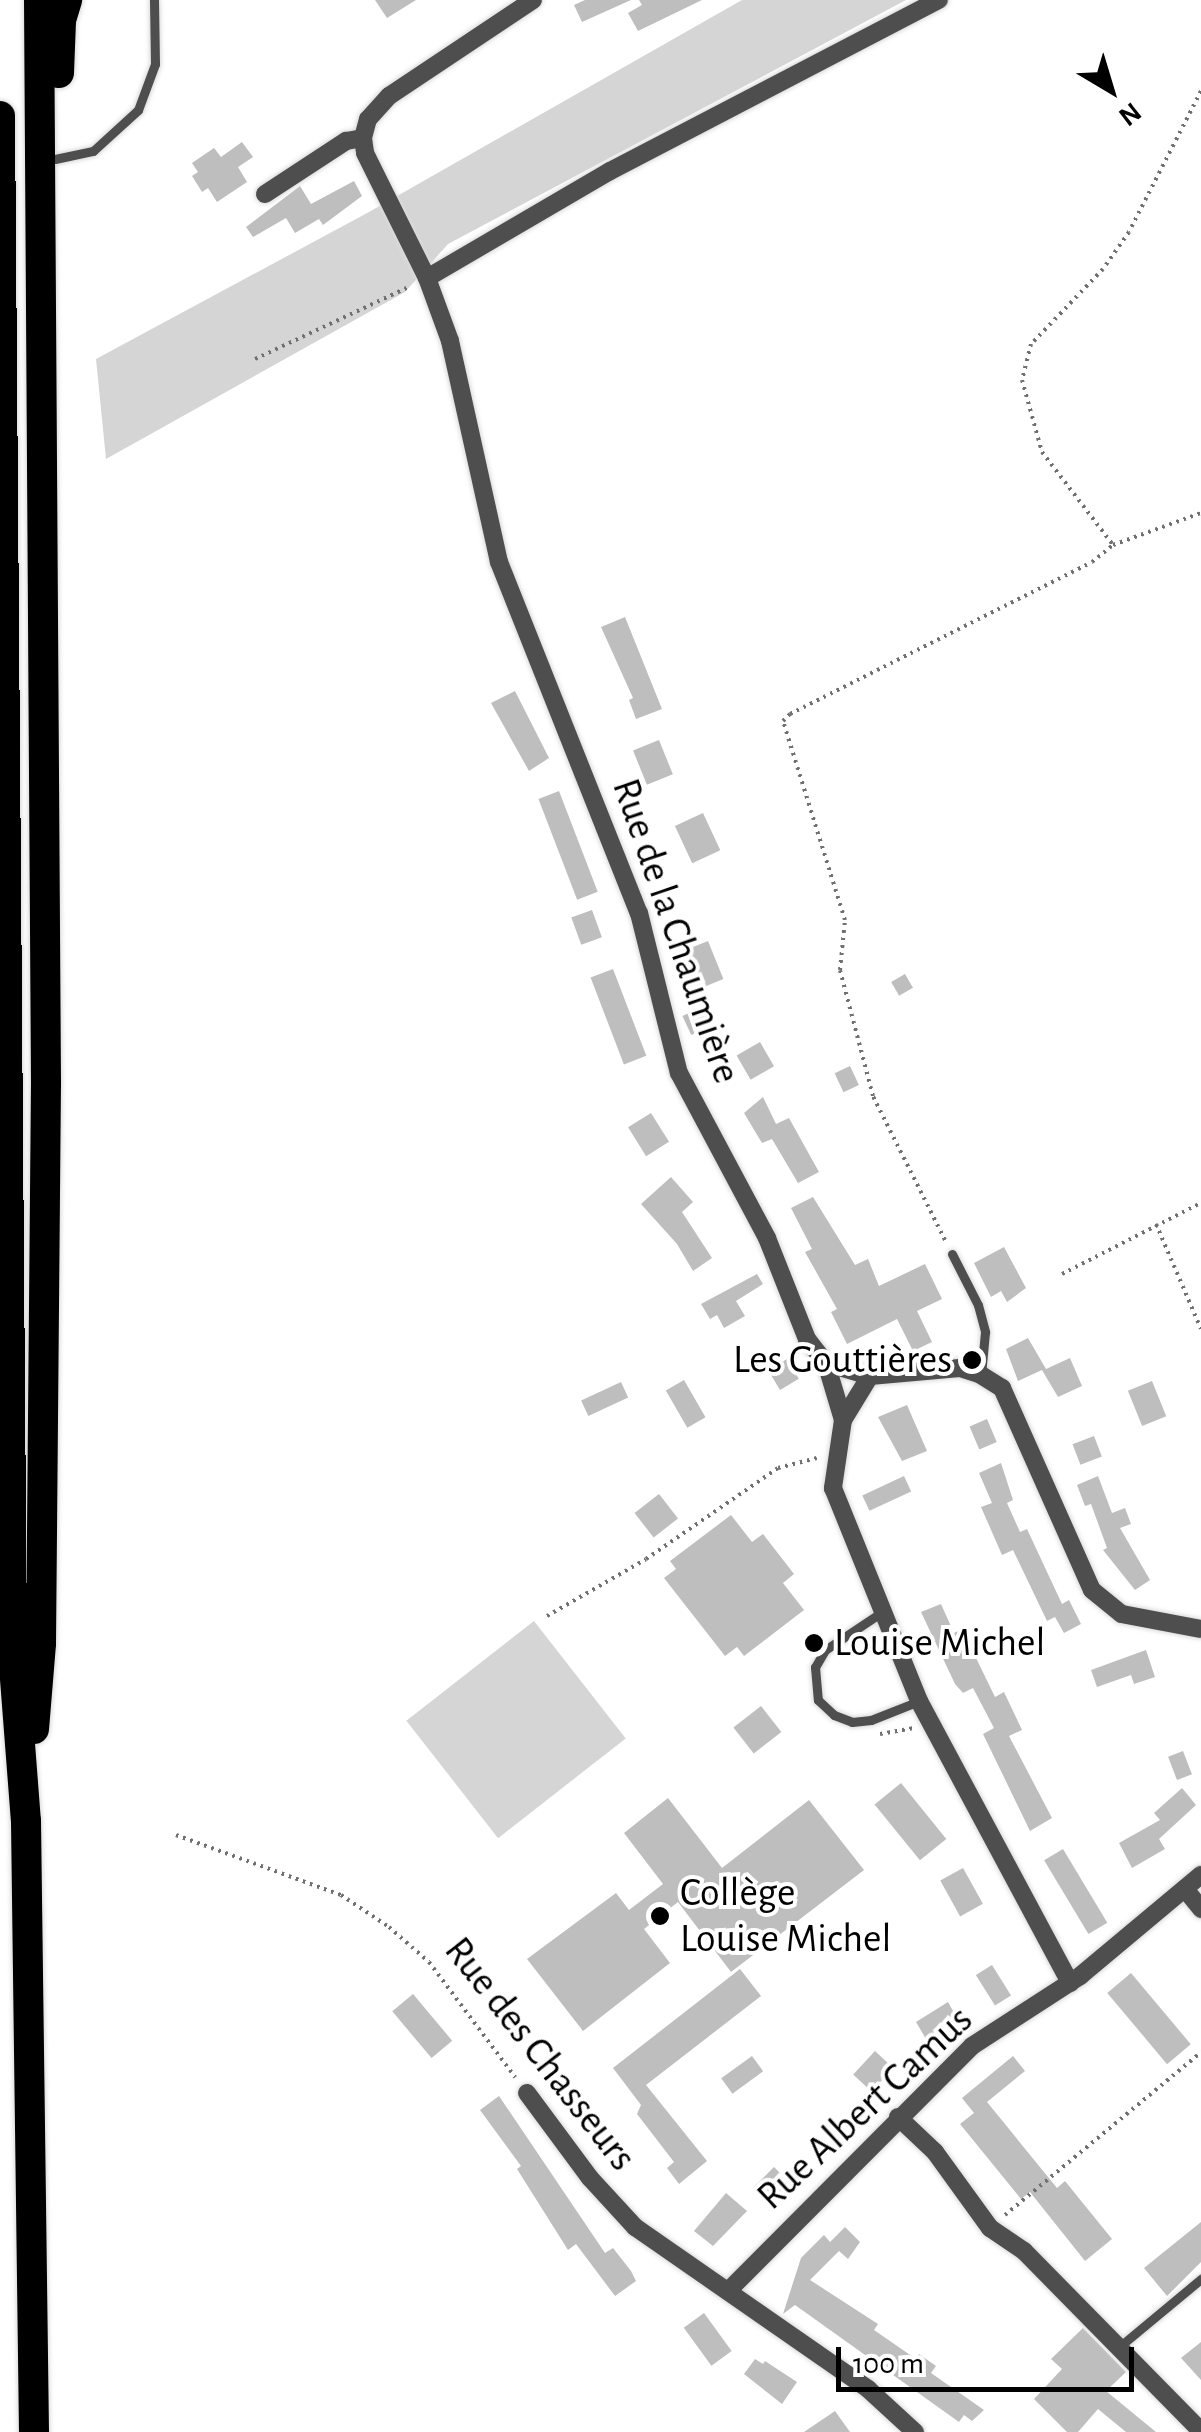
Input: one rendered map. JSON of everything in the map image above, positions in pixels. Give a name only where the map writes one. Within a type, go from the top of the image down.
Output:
[{"type":"highway","points":[[39,0],[48,167]]},
{"type":"highway","points":[[26,1821],[41,1643],[46,1084],[42,344],[48,167],[61,20],[67,0]]},
{"type":"highway","points":[[0,116],[12,1640],[26,1821],[34,2432]]},
{"type":"street","points":[[265,194],[346,141],[363,138],[368,119],[389,96],[533,0]]},
{"type":"street","points":[[424,272],[610,170],[939,0]]},
{"type":"street","name":"Rue de la Chaumière","points":[[363,138],[384,196],[424,272],[456,358],[485,482],[488,523],[640,913],[679,1073],[766,1238],[807,1340],[826,1364],[843,1420]]},
{"type":"street","points":[[826,1364],[870,1376],[960,1368],[981,1374],[1002,1388],[1092,1590],[1122,1614],[1201,1629]]},
{"type":"street","points":[[870,1376],[843,1420],[833,1488],[919,1701],[1070,1983]]},
{"type":"street","name":"Rue Albert Camus","points":[[728,2290],[972,2046],[1070,1983],[1201,1876]]},
{"type":"street","points":[[1185,1890],[1201,1908]]},
{"type":"street","name":"Rue des Chasseurs","points":[[527,2093],[590,2178],[635,2227],[868,2389],[915,2432]]},
{"type":"street","points":[[898,2117],[957,2178],[990,2228],[1024,2251],[1201,2431]]},
{"type":"lane","points":[[48,167],[92,151],[138,110],[154,64],[154,0]]},
{"type":"lane","points":[[952,1254],[978,1305],[985,1332],[981,1374]]},
{"type":"lane","points":[[882,1612],[825,1650],[814,1667],[818,1700],[834,1715],[852,1722],[871,1720],[919,1701]]},
{"type":"lane","points":[[1119,2347],[1201,2279]]},
{"type":"path","points":[[1113,545],[1042,452],[1022,380],[1031,344],[1103,269],[1129,232],[1201,91]]},
{"type":"path","points":[[255,360],[424,272]]},
{"type":"path","points":[[952,1254],[873,1096],[840,970],[845,920],[783,721],[790,714],[1092,562],[1113,545],[1201,513]]},
{"type":"path","points":[[1062,1274],[1201,1203]]},
{"type":"path","points":[[1156,1224],[1201,1328]]},
{"type":"path","points":[[547,1616],[646,1559],[778,1468],[836,1452]]},
{"type":"path","name":"Rue des Chasseurs","points":[[176,1835],[341,1895],[389,1927],[429,1962],[527,2093]]},
{"type":"path","points":[[990,2228],[1201,2052]]},
{"type":"shaded area","points":[[742,0],[906,0],[448,244],[405,292],[106,459],[96,359],[369,212]]},
{"type":"shaded area","points":[[534,1621],[626,1738],[498,1838],[406,1721]]},
{"type":"building","points":[[375,0],[416,0],[387,18]]},
{"type":"building","points":[[585,0],[631,0],[582,22],[574,5]]},
{"type":"building","points":[[639,0],[702,0],[638,31],[628,13],[642,5]]},
{"type":"building","points":[[242,142],[253,157],[238,167],[247,182],[217,202],[208,188],[202,192],[192,176],[198,172],[192,163],[214,148],[221,157]]},
{"type":"building","points":[[354,181],[362,196],[323,225],[319,219],[295,233],[286,218],[253,237],[246,227],[300,186],[311,204]]},
{"type":"building","points":[[625,617],[662,709],[636,719],[629,700],[633,698],[601,627]]},
{"type":"building","points":[[515,691],[549,758],[529,771],[491,703]]},
{"type":"building","points":[[659,740],[673,774],[647,785],[633,750]]},
{"type":"building","points":[[559,791],[598,892],[577,900],[538,799]]},
{"type":"building","points":[[703,813],[720,850],[692,863],[675,826]]},
{"type":"building","points":[[592,910],[602,937],[581,945],[571,918]]},
{"type":"building","points":[[708,941],[723,979],[698,989],[683,951]]},
{"type":"building","points":[[613,969],[646,1056],[624,1064],[591,978]]},
{"type":"building","points":[[905,974],[913,988],[899,996],[891,982]]},
{"type":"building","points":[[706,1005],[715,1024],[691,1035],[682,1016]]},
{"type":"building","points":[[760,1042],[774,1066],[751,1080],[737,1056]]},
{"type":"building","points":[[850,1066],[859,1085],[843,1092],[835,1073]]},
{"type":"building","points":[[763,1097],[776,1124],[789,1118],[819,1172],[798,1183],[772,1139],[762,1143],[744,1113]]},
{"type":"building","points":[[651,1113],[669,1142],[646,1156],[628,1127]]},
{"type":"building","points":[[671,1177],[693,1202],[682,1212],[712,1258],[693,1271],[677,1244],[641,1204]]},
{"type":"building","points":[[813,1197],[855,1265],[868,1259],[879,1286],[925,1264],[942,1299],[917,1311],[932,1342],[913,1351],[897,1319],[847,1344],[831,1312],[837,1309],[805,1252],[812,1249],[791,1208]]},
{"type":"building","points":[[1004,1247],[1026,1288],[1007,1302],[1001,1291],[991,1297],[974,1263]]},
{"type":"building","points":[[757,1274],[763,1284],[736,1301],[745,1316],[724,1328],[717,1315],[710,1319],[701,1304]]},
{"type":"building","points":[[1028,1338],[1046,1369],[1070,1358],[1082,1386],[1058,1397],[1042,1370],[1018,1381],[1006,1349]]},
{"type":"building","points":[[787,1359],[799,1379],[780,1390],[768,1370]]},
{"type":"building","points":[[684,1380],[706,1417],[687,1428],[666,1390]]},
{"type":"building","points":[[1152,1381],[1166,1416],[1142,1426],[1128,1391]]},
{"type":"building","points":[[621,1382],[628,1397],[588,1416],[581,1401]]},
{"type":"building","points":[[907,1405],[927,1451],[902,1461],[878,1417]]},
{"type":"building","points":[[987,1419],[997,1442],[979,1449],[970,1426]]},
{"type":"building","points":[[1094,1436],[1102,1457],[1080,1465],[1073,1444]]},
{"type":"building","points":[[1001,1463],[1013,1500],[1007,1503],[1020,1532],[1027,1529],[1062,1604],[1069,1600],[1081,1624],[1064,1633],[1055,1617],[1047,1621],[1013,1550],[1002,1555],[981,1507],[992,1503],[979,1473]]},
{"type":"building","points":[[904,1476],[911,1491],[869,1511],[862,1495]]},
{"type":"building","points":[[1098,1476],[1112,1513],[1125,1508],[1131,1524],[1120,1528],[1150,1580],[1135,1590],[1103,1550],[1107,1548],[1091,1504],[1085,1506],[1077,1485]]},
{"type":"building","points":[[659,1494],[678,1518],[654,1538],[635,1513]]},
{"type":"building","points":[[731,1515],[752,1542],[763,1534],[794,1574],[783,1583],[804,1610],[744,1656],[737,1647],[725,1656],[664,1578],[676,1569],[670,1561]]},
{"type":"building","points":[[941,1604],[954,1633],[962,1629],[995,1697],[1004,1692],[1022,1730],[1009,1736],[1052,1818],[1030,1831],[983,1734],[994,1728],[973,1688],[963,1693],[955,1684],[921,1612]]},
{"type":"building","points":[[1146,1650],[1155,1677],[1134,1684],[1131,1675],[1097,1687],[1091,1670]]},
{"type":"building","points":[[761,1706],[781,1732],[754,1754],[733,1728]]},
{"type":"building","points":[[1183,1751],[1192,1774],[1177,1780],[1168,1757]]},
{"type":"building","points":[[901,1783],[946,1839],[920,1860],[875,1804]]},
{"type":"building","points":[[1182,1788],[1196,1805],[1159,1839],[1165,1849],[1132,1868],[1119,1843],[1160,1820],[1154,1813]]},
{"type":"building","points":[[668,1798],[722,1868],[809,1800],[864,1870],[731,1972],[678,1902],[644,1929],[670,1963],[583,2031],[527,1959],[616,1893],[629,1910],[663,1884],[624,1833]]},
{"type":"building","points":[[1063,1849],[1107,1923],[1088,1934],[1044,1860]]},
{"type":"building","points":[[963,1868],[983,1904],[960,1916],[940,1881]]},
{"type":"building","points":[[992,1965],[1011,1996],[995,2006],[976,1975]]},
{"type":"building","points":[[740,1969],[761,1996],[646,2085],[707,2161],[679,2184],[667,2168],[674,2162],[637,2114],[641,2105],[613,2068]]},
{"type":"building","points":[[1131,1973],[1191,2044],[1167,2064],[1107,1993]]},
{"type":"building","points":[[413,1994],[452,2041],[432,2058],[392,2011]]},
{"type":"building","points":[[948,2002],[958,2020],[929,2044],[916,2022]]},
{"type":"building","points":[[875,2051],[893,2068],[871,2091],[853,2074]]},
{"type":"building","points":[[752,2056],[763,2071],[732,2094],[721,2078]]},
{"type":"building","points":[[1013,2056],[1025,2071],[987,2102],[1057,2188],[1065,2181],[1112,2239],[1085,2261],[1030,2192],[1021,2199],[960,2124],[974,2113],[962,2098]]},
{"type":"building","points":[[499,2096],[605,2253],[613,2248],[631,2271],[636,2281],[615,2296],[576,2244],[568,2250],[517,2169],[521,2166],[480,2110]]},
{"type":"building","points":[[774,2167],[792,2185],[770,2206],[753,2188]]},
{"type":"building","points":[[726,2193],[747,2211],[713,2246],[694,2231]]},
{"type":"building","points":[[1201,2222],[1201,2262],[1167,2296],[1144,2268]]},
{"type":"building","points":[[845,2227],[860,2242],[848,2259],[839,2251],[810,2280],[878,2324],[874,2330],[916,2359],[919,2354],[936,2366],[931,2373],[984,2410],[972,2421],[964,2415],[959,2422],[795,2305],[783,2314],[801,2258],[824,2235],[830,2242]]},
{"type":"building","points":[[704,2313],[732,2351],[711,2366],[684,2328]]},
{"type":"building","points":[[1083,2328],[1126,2372],[1106,2391],[1156,2432],[1126,2432],[1098,2409],[1078,2432],[1067,2432],[1034,2399],[1062,2369],[1051,2359]]},
{"type":"building","points":[[1201,2342],[1201,2380],[1181,2358]]},
{"type":"building","points":[[755,2359],[763,2364],[765,2361],[797,2382],[782,2404],[744,2374]]},
{"type":"building","points":[[835,2411],[850,2432],[804,2432]]},
{"type":"place","name":"Les Gouttières","points":[[972,1360]]},
{"type":"place","name":"Louise Michel","points":[[814,1643]]},
{"type":"place","name":"Collège Louise Michel","points":[[660,1916]]}]
